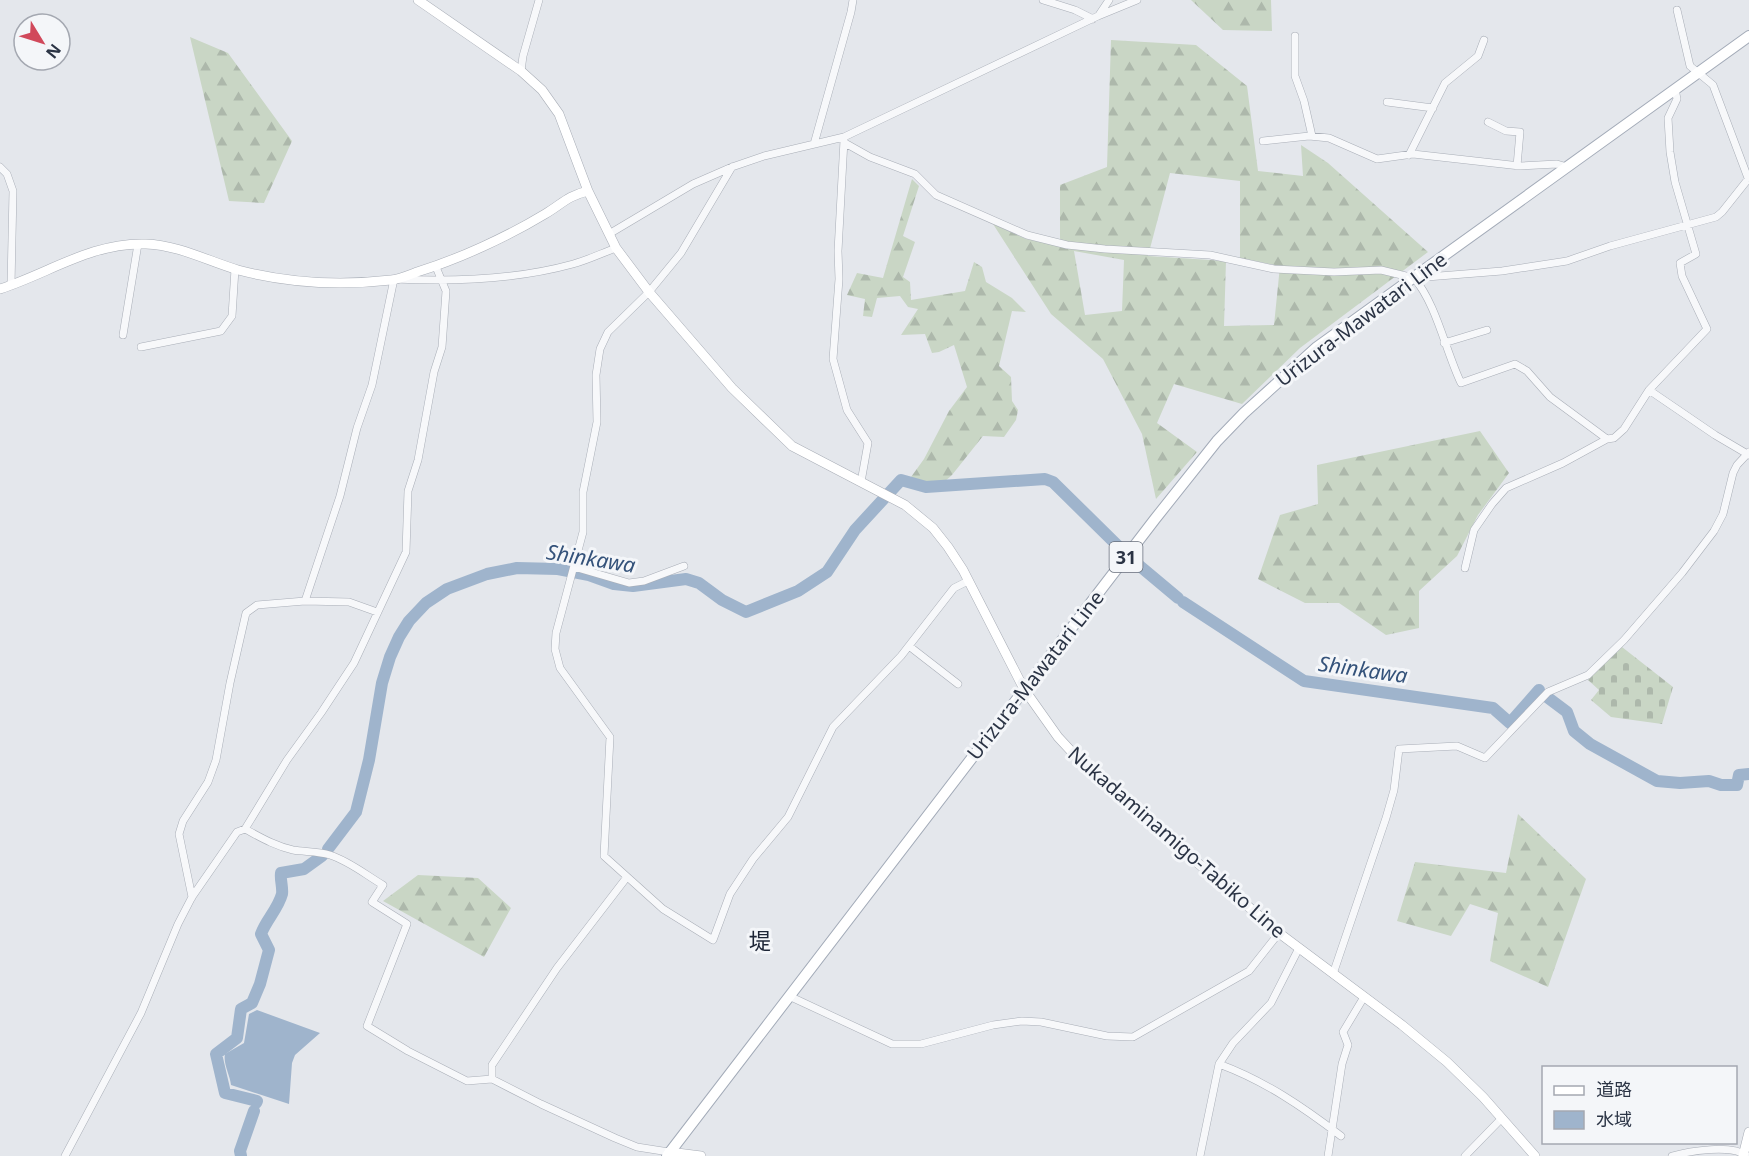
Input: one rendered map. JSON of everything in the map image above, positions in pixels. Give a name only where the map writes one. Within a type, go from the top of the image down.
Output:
[{"type":"main road","name":"Nukadaminamigo-Tabiko Line","points":[[417,0],[521,71],[542,90],[559,114],[588,191],[616,248],[648,292],[732,388],[792,446],[905,505],[933,528],[948,547],[968,581],[1024,688],[1058,737],[1084,765],[1279,933],[1447,1062],[1502,1118],[1535,1156]]},
{"type":"main road","name":"Urizura-Mawatari Line","points":[[668,1154],[1155,519],[1237,420],[1317,347],[1749,36]]},
{"type":"main road","points":[[0,289],[84,254],[114,246],[138,244],[186,252],[273,279],[306,282],[356,282],[394,279],[436,267],[545,214],[572,194],[588,191]]},
{"type":"main road","points":[[1744,1155],[1749,1132]]},
{"type":"main road","points":[[668,1154],[701,1156]]},
{"type":"street","points":[[521,71],[538,0]]},
{"type":"street","points":[[814,144],[852,12],[853,0]]},
{"type":"street","points":[[1043,0],[1095,18]]},
{"type":"street","points":[[1095,18],[1109,0]]},
{"type":"street","points":[[609,234],[693,184],[764,156],[814,144],[844,140],[1095,18],[1137,0]]},
{"type":"street","points":[[844,140],[870,157],[915,174],[936,195],[1027,236],[1067,245],[1210,255],[1274,268],[1334,272],[1381,270],[1414,278],[1483,273],[1567,261],[1610,246],[1716,217],[1748,178],[1713,85],[1690,66],[1677,10]]},
{"type":"street","points":[[1295,36],[1295,76],[1304,101],[1312,136]]},
{"type":"street","points":[[1409,155],[1445,83],[1478,56],[1484,40]]},
{"type":"street","points":[[1465,568],[1474,530],[1506,488],[1563,463],[1607,439],[1614,438],[1624,429],[1649,390],[1707,329],[1682,276],[1680,263],[1696,254],[1675,182],[1670,152],[1668,118],[1677,99],[1676,89]]},
{"type":"street","points":[[1387,102],[1433,108]]},
{"type":"street","points":[[1488,122],[1506,130],[1520,132],[1517,166]]},
{"type":"street","points":[[1263,141],[1312,136],[1329,138],[1377,159],[1409,155],[1517,166],[1557,164],[1567,168]]},
{"type":"street","points":[[844,140],[833,359],[847,410],[868,443],[861,482]]},
{"type":"street","points":[[0,167],[7,174],[13,191],[11,285]]},
{"type":"street","points":[[732,167],[681,253],[648,292],[608,333],[600,349],[596,375],[597,422],[583,492],[583,532],[556,633],[555,649],[560,668],[610,737],[604,856],[663,909],[713,940],[730,894],[753,860],[788,818],[833,727],[909,646],[954,588],[968,581]]},
{"type":"street","points":[[123,335],[138,244]]},
{"type":"street","points":[[305,601],[340,496],[357,428],[372,385],[394,279],[441,281],[489,279],[573,264],[616,248]]},
{"type":"street","points":[[245,830],[287,760],[354,663],[406,552],[408,491],[418,460],[434,372],[442,347],[446,291],[436,267]]},
{"type":"street","points":[[141,347],[221,331],[232,316],[235,269]]},
{"type":"street","points":[[1414,278],[1422,288],[1461,383],[1515,364],[1527,371],[1550,396],[1607,439]]},
{"type":"street","points":[[1444,343],[1487,330]]},
{"type":"street","points":[[1333,974],[1386,818],[1394,790],[1399,749],[1457,746],[1485,758],[1548,692],[1588,675],[1624,640],[1675,582],[1714,531],[1723,514],[1737,465],[1748,453],[1715,435],[1649,390]]},
{"type":"street","points":[[573,570],[629,583],[644,581],[684,566]]},
{"type":"street","points":[[192,897],[179,834],[183,821],[207,782],[216,759],[244,616],[257,605],[305,601],[349,602],[377,612]]},
{"type":"street","points":[[909,646],[958,684]]},
{"type":"street","points":[[65,1156],[141,1013],[178,924],[192,897],[237,832],[245,830],[268,842],[289,849],[317,851],[342,860],[383,885],[372,902],[407,924],[367,1026],[408,1051],[467,1081],[492,1079],[637,1147],[668,1154]]},
{"type":"street","points":[[492,1079],[492,1065],[556,968],[627,878]]},
{"type":"street","points":[[789,996],[892,1044],[921,1044],[993,1025],[1022,1021],[1041,1022],[1107,1036],[1133,1037],[1250,971],[1279,933]]},
{"type":"street","points":[[1200,1156],[1219,1064],[1233,1043],[1270,1004],[1299,948]]},
{"type":"street","points":[[1328,1156],[1330,1128],[1342,1064],[1348,1045],[1343,1032],[1364,997]]},
{"type":"street","points":[[1219,1064],[1265,1084],[1341,1136]]},
{"type":"street","points":[[1465,1156],[1502,1118]]},
{"type":"street","points":[[1672,1156],[1688,1151],[1715,1149],[1744,1155]]},
{"type":"green space","points":[[1191,0],[1271,0],[1272,31],[1223,30]]},
{"type":"green space","points":[[190,37],[228,53],[292,141],[264,203],[229,201]]},
{"type":"green space","points":[[1111,40],[1196,45],[1247,86],[1258,171],[1303,176],[1301,145],[1328,163],[1428,252],[1300,348],[1242,404],[1174,384],[1157,423],[1197,452],[1156,499],[1142,434],[1103,359],[1051,314],[993,224],[1026,239],[1060,245],[1060,185],[1107,167]],"holes":[[[1170,173],[1240,181],[1240,258],[1280,266],[1274,325],[1224,326],[1226,261],[1148,256]],[[1074,251],[1124,260],[1122,311],[1085,315]]]},
{"type":"green space","points":[[912,179],[919,186],[903,236],[915,242],[903,277],[910,282],[911,300],[965,291],[974,262],[982,267],[986,282],[1012,298],[1026,312],[1012,311],[999,366],[1011,377],[1012,401],[1018,410],[1016,420],[1004,437],[983,436],[943,483],[927,483],[911,477],[924,459],[949,411],[967,387],[954,345],[932,353],[925,334],[901,335],[918,309],[908,307],[900,296],[877,298],[872,317],[863,316],[865,299],[847,295],[857,273],[883,278]]},
{"type":"green space","points":[[1480,431],[1509,473],[1478,515],[1457,556],[1419,591],[1419,628],[1386,635],[1339,603],[1305,603],[1258,579],[1280,515],[1318,504],[1317,465]]},
{"type":"green space","points":[[1622,647],[1673,687],[1662,724],[1611,717],[1591,700],[1599,690],[1588,680]]},
{"type":"green space","points":[[1518,814],[1586,879],[1548,987],[1490,961],[1498,913],[1470,904],[1451,936],[1397,921],[1415,862],[1506,873]]},
{"type":"green space","points":[[418,875],[478,878],[511,908],[484,957],[383,901]]},
{"type":"water","points":[[257,1010],[320,1033],[295,1055],[292,1063],[289,1104],[231,1085],[225,1054],[244,1043],[249,1014]]},
{"type":"waterway","name":"Shinkawa","points":[[328,849],[356,812],[369,760],[382,683],[399,637],[409,621],[426,603],[447,589],[487,574],[517,568],[558,569],[589,575],[614,584],[633,586],[686,579],[699,583],[722,600],[746,612],[798,591],[827,572],[855,530],[901,480],[926,487],[1045,479],[1053,482],[1118,546]]},
{"type":"waterway","name":"Shinkawa","points":[[1135,562],[1178,598]]},
{"type":"waterway","name":"Shinkawa","points":[[1183,602],[1304,681],[1493,708],[1510,723],[1539,690]]},
{"type":"waterway","name":"Shinkawa","points":[[1547,697],[1567,712],[1574,731],[1590,744],[1657,781],[1680,783],[1709,781],[1721,785],[1737,785],[1739,775],[1749,774]]},
{"type":"waterway","name":"Shinkawa","points":[[256,1103],[257,1101],[225,1093],[216,1054],[237,1038],[241,1009],[252,1003],[260,984],[269,950],[261,934],[282,894],[281,873],[304,869],[322,856]]},
{"type":"waterway","name":"Shinkawa","points":[[241,1156],[240,1151],[254,1111]]},
{"type":"district","name":"堤","points":[[760,940]]}]
